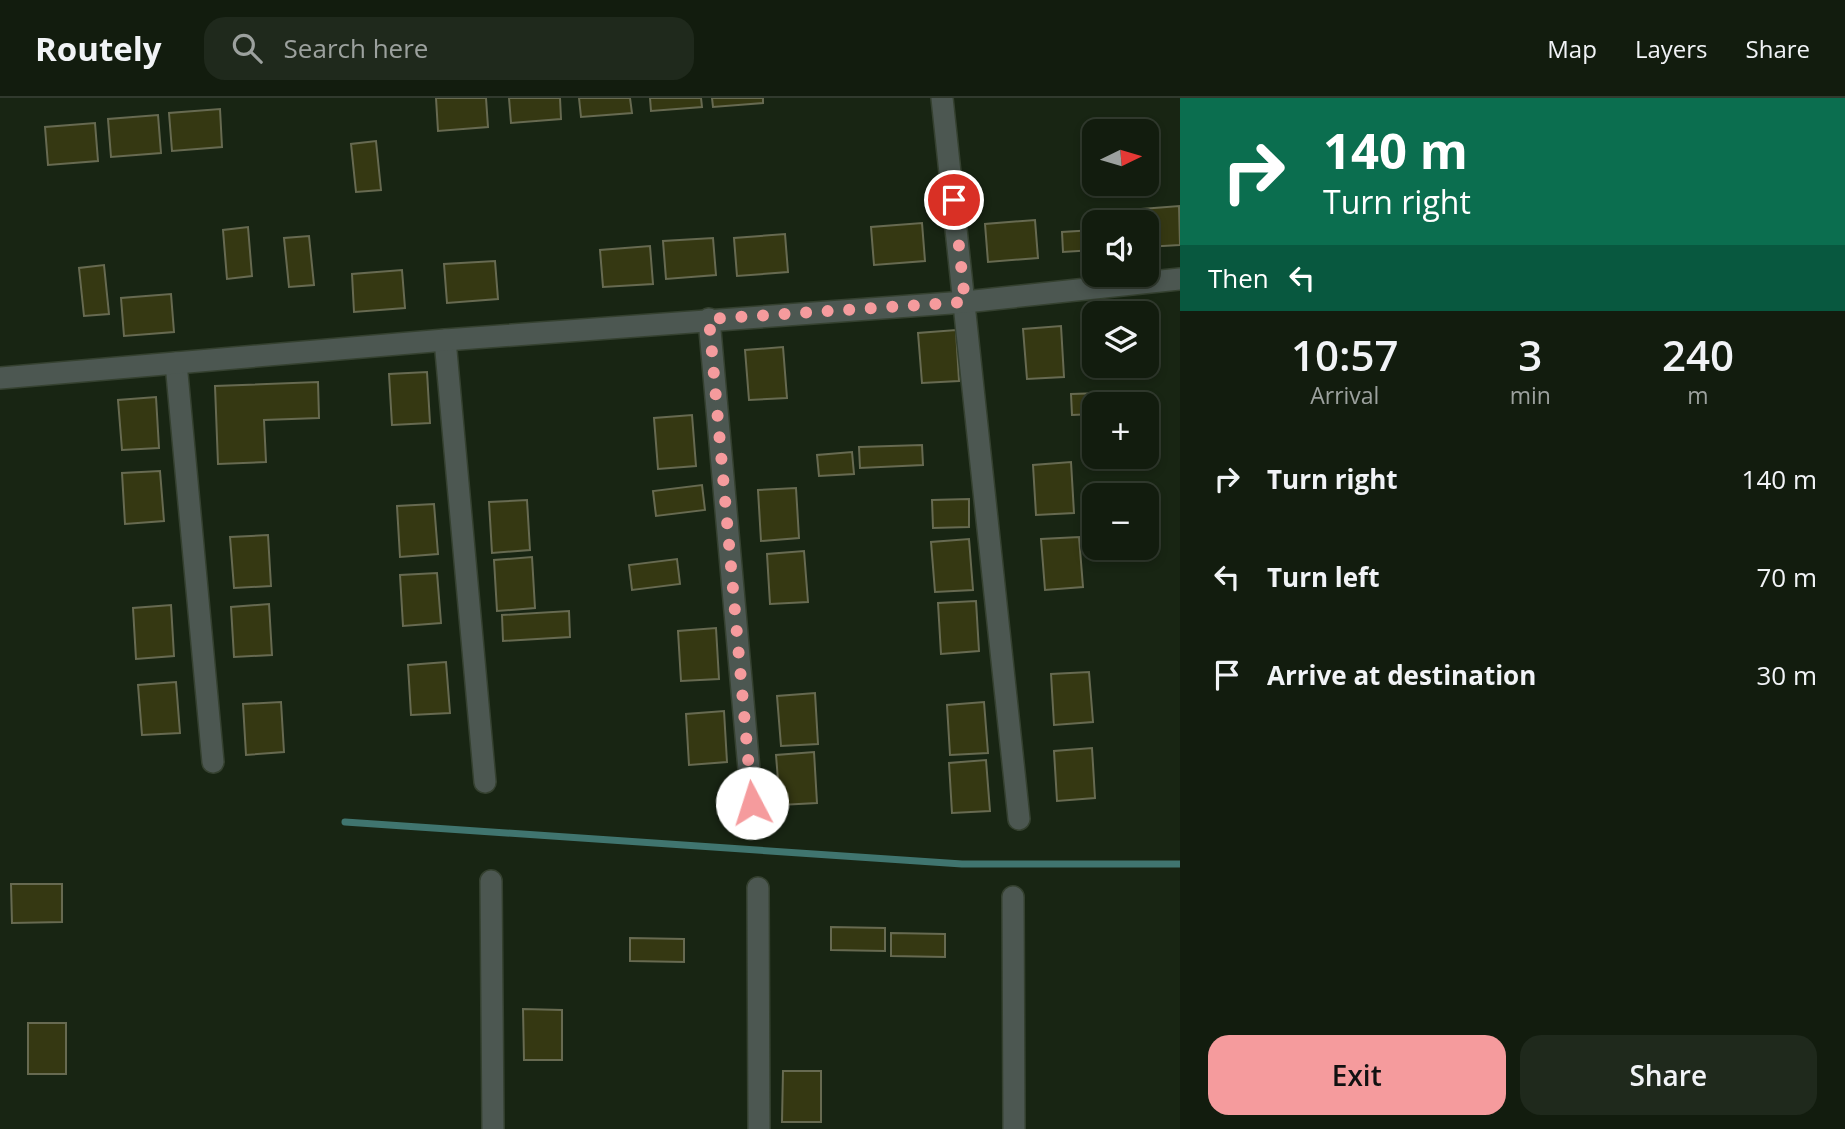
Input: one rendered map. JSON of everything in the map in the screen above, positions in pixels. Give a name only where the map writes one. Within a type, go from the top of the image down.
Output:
[{"type":"street","points":[[942,98],[1019,819]]},
{"type":"street","points":[[0,378],[709,319],[965,302],[1180,279]]},
{"type":"street","points":[[709,319],[752,803]]},
{"type":"street","points":[[445,340],[485,782]]},
{"type":"street","points":[[176,363],[213,762]]},
{"type":"street","points":[[491,881],[493,1129]]},
{"type":"street","points":[[758,888],[759,1129]]},
{"type":"street","points":[[1013,897],[1014,1129]]},
{"type":"building","points":[[436,98],[486,98],[488,127],[438,131]]},
{"type":"building","points":[[509,98],[560,98],[561,119],[511,123]]},
{"type":"building","points":[[579,98],[630,98],[632,113],[581,117]]},
{"type":"building","points":[[650,98],[701,98],[702,107],[651,111]]},
{"type":"building","points":[[712,98],[763,98],[763,103],[713,107]]},
{"type":"building","points":[[220,109],[222,147],[172,151],[169,113]]},
{"type":"building","points":[[158,115],[161,153],[111,157],[108,119]]},
{"type":"building","points":[[95,123],[98,161],[48,165],[45,127]]},
{"type":"building","points":[[376,141],[381,190],[356,192],[351,144]]},
{"type":"building","points":[[1179,206],[1180,245],[1159,246],[1159,210],[1129,210]]},
{"type":"building","points":[[1035,220],[1038,258],[988,262],[985,224]]},
{"type":"building","points":[[922,223],[925,261],[874,265],[871,227]]},
{"type":"building","points":[[248,227],[252,276],[227,279],[223,230]]},
{"type":"building","points":[[1082,231],[1082,251],[1063,252],[1062,232]]},
{"type":"building","points":[[785,234],[788,272],[737,276],[734,238]]},
{"type":"building","points":[[309,236],[314,285],[289,287],[284,238]]},
{"type":"building","points":[[713,238],[716,275],[666,279],[663,241]]},
{"type":"building","points":[[650,246],[653,284],[603,287],[600,250]]},
{"type":"building","points":[[495,261],[498,299],[447,303],[444,264]]},
{"type":"building","points":[[104,265],[109,314],[84,316],[79,268]]},
{"type":"building","points":[[402,270],[405,308],[354,312],[352,274]]},
{"type":"building","points":[[171,294],[174,332],[124,336],[121,298]]},
{"type":"building","points":[[1061,326],[1064,377],[1027,379],[1023,329]]},
{"type":"building","points":[[956,330],[959,381],[922,383],[918,333]]},
{"type":"building","points":[[783,347],[787,398],[749,400],[745,350]]},
{"type":"building","points":[[427,372],[430,423],[392,425],[389,374]]},
{"type":"building","points":[[318,382],[319,418],[264,420],[266,462],[218,464],[215,386]]},
{"type":"building","points":[[1071,394],[1082,394],[1082,415],[1072,415]]},
{"type":"building","points":[[156,397],[159,448],[122,450],[118,400]]},
{"type":"building","points":[[692,415],[696,466],[658,469],[654,418]]},
{"type":"building","points":[[922,445],[923,465],[860,468],[859,447]]},
{"type":"building","points":[[852,452],[854,474],[819,476],[817,455]]},
{"type":"building","points":[[1071,462],[1074,513],[1036,515],[1033,465]]},
{"type":"building","points":[[160,471],[164,521],[125,524],[122,473]]},
{"type":"building","points":[[702,485],[705,510],[656,516],[653,491]]},
{"type":"building","points":[[796,488],[799,538],[761,541],[758,490]]},
{"type":"building","points":[[969,499],[969,527],[933,528],[932,500]]},
{"type":"building","points":[[527,500],[530,550],[492,553],[489,502]]},
{"type":"building","points":[[434,504],[438,554],[400,557],[397,506]]},
{"type":"building","points":[[268,535],[271,586],[234,588],[230,537]]},
{"type":"building","points":[[1079,537],[1083,587],[1045,590],[1041,539]]},
{"type":"building","points":[[969,539],[973,590],[935,592],[931,542]]},
{"type":"building","points":[[804,551],[808,602],[770,604],[767,554]]},
{"type":"building","points":[[532,557],[535,608],[497,611],[494,560]]},
{"type":"building","points":[[677,559],[680,584],[632,590],[629,565]]},
{"type":"building","points":[[437,573],[441,623],[403,626],[400,575]]},
{"type":"building","points":[[976,601],[979,651],[941,654],[938,603]]},
{"type":"building","points":[[269,604],[272,655],[234,657],[231,607]]},
{"type":"building","points":[[171,605],[174,656],[136,659],[133,608]]},
{"type":"building","points":[[569,611],[570,637],[503,641],[502,615]]},
{"type":"building","points":[[716,628],[719,679],[681,681],[678,631]]},
{"type":"building","points":[[446,662],[450,713],[411,715],[408,665]]},
{"type":"building","points":[[1089,672],[1093,722],[1054,725],[1051,674]]},
{"type":"building","points":[[176,682],[180,733],[142,735],[138,685]]},
{"type":"building","points":[[815,693],[818,744],[781,746],[777,696]]},
{"type":"building","points":[[281,702],[284,752],[246,755],[243,704]]},
{"type":"building","points":[[984,702],[988,753],[950,755],[947,705]]},
{"type":"building","points":[[724,711],[727,762],[689,765],[686,714]]},
{"type":"building","points":[[1092,748],[1095,798],[1057,801],[1054,751]]},
{"type":"building","points":[[814,752],[817,803],[780,805],[776,755]]},
{"type":"building","points":[[986,760],[990,811],[952,813],[949,763]]},
{"type":"building","points":[[11,884],[62,884],[62,922],[12,923]]},
{"type":"building","points":[[831,927],[885,928],[885,951],[831,950]]},
{"type":"building","points":[[891,933],[945,934],[945,957],[891,956]]},
{"type":"building","points":[[630,938],[684,939],[684,962],[630,961]]},
{"type":"building","points":[[523,1009],[562,1010],[562,1060],[524,1060]]},
{"type":"building","points":[[28,1023],[66,1023],[66,1074],[28,1074]]},
{"type":"building","points":[[783,1071],[821,1071],[821,1122],[782,1122]]},
{"type":"waterway","points":[[345,822],[962,864],[1180,864]]},
{"type":"route","points":[[752,803],[709,319],[965,302],[954,200]]}]
